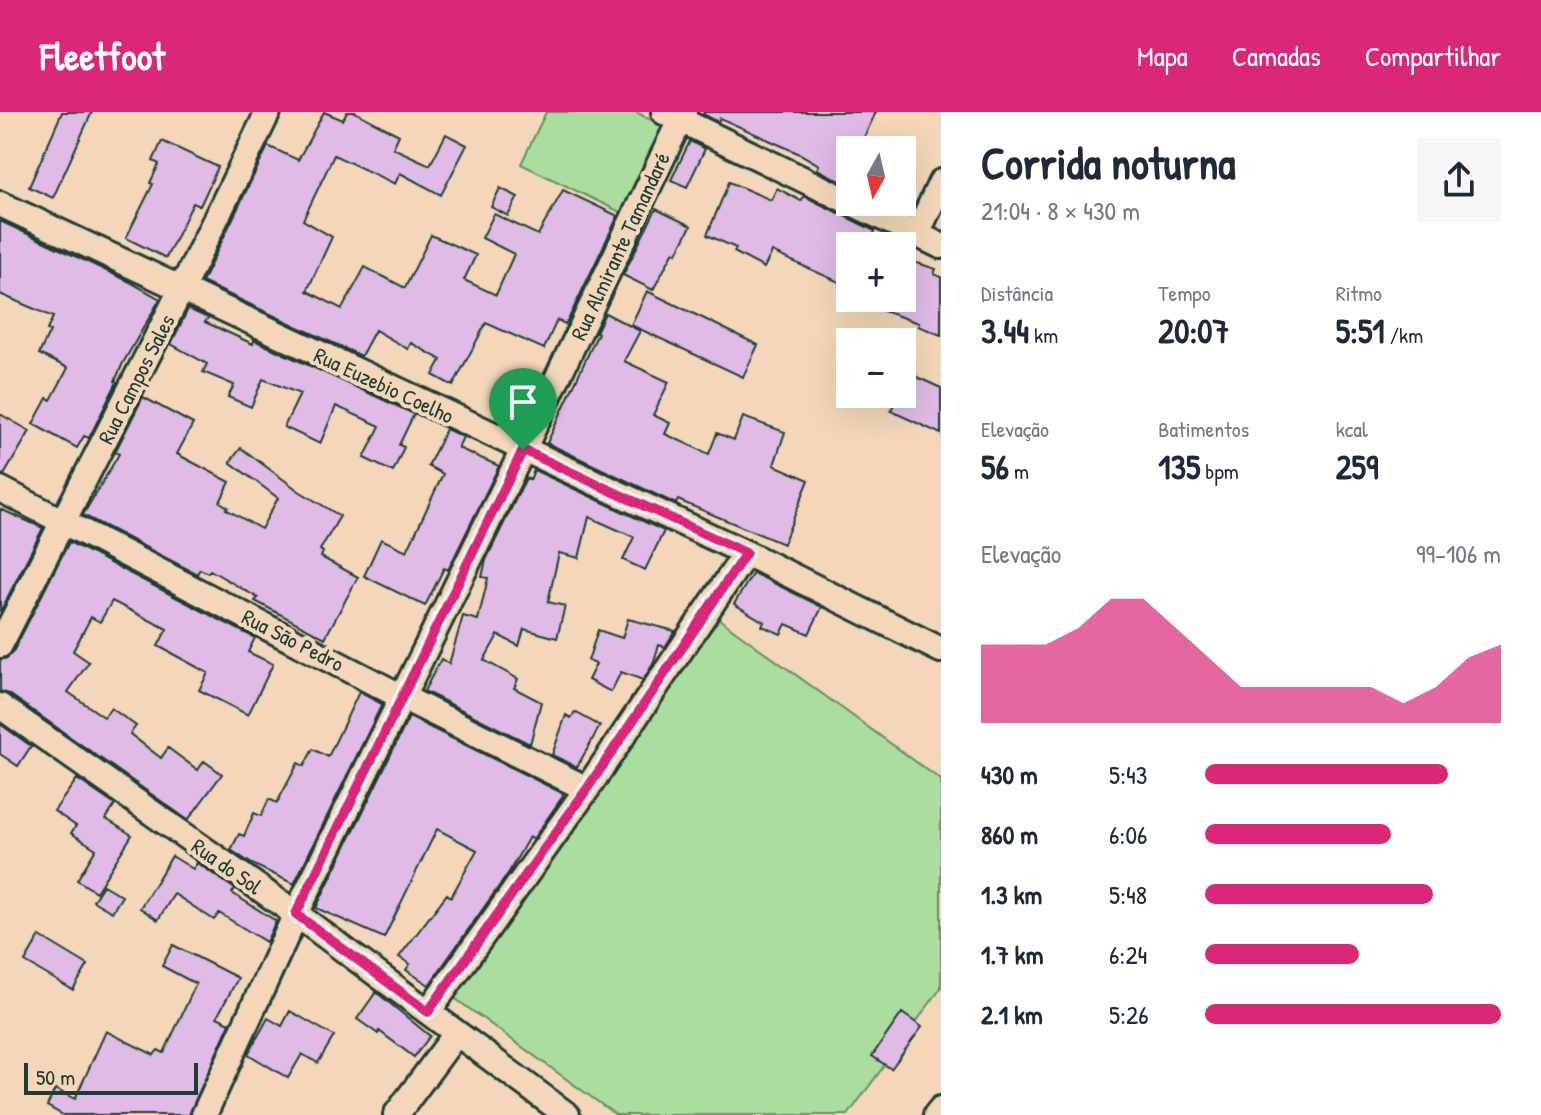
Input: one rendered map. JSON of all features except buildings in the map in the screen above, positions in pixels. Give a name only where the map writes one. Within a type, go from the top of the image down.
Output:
[{"type":"street","name":"Rua Campos Sales","points":[[0,645],[268,112]]},
{"type":"street","points":[[676,115],[941,246]]},
{"type":"street","name":"Rua Almirante Tamandaré","points":[[204,1115],[296,914],[523,450],[676,115]]},
{"type":"street","points":[[917,234],[941,182]]},
{"type":"street","name":"Rua Euzebio Coelho","points":[[0,204],[746,553],[941,650]]},
{"type":"street","name":"Rua São Pedro","points":[[0,489],[587,789]]},
{"type":"street","points":[[428,1012],[587,789],[746,553]]},
{"type":"street","name":"Rua do Sol","points":[[0,706],[296,914],[567,1115]]},
{"type":"street","points":[[396,1115],[456,1034]]},
{"type":"street","points":[[936,1115],[941,1109]]},
{"type":"green space","points":[[546,112],[636,112],[667,128],[624,214],[521,164]]},
{"type":"green space","points":[[719,619],[941,780],[941,988],[848,1115],[616,1115],[453,997]]},
{"type":"route","points":[[523,450],[746,553],[587,789],[428,1012],[296,914],[523,450]]}]
